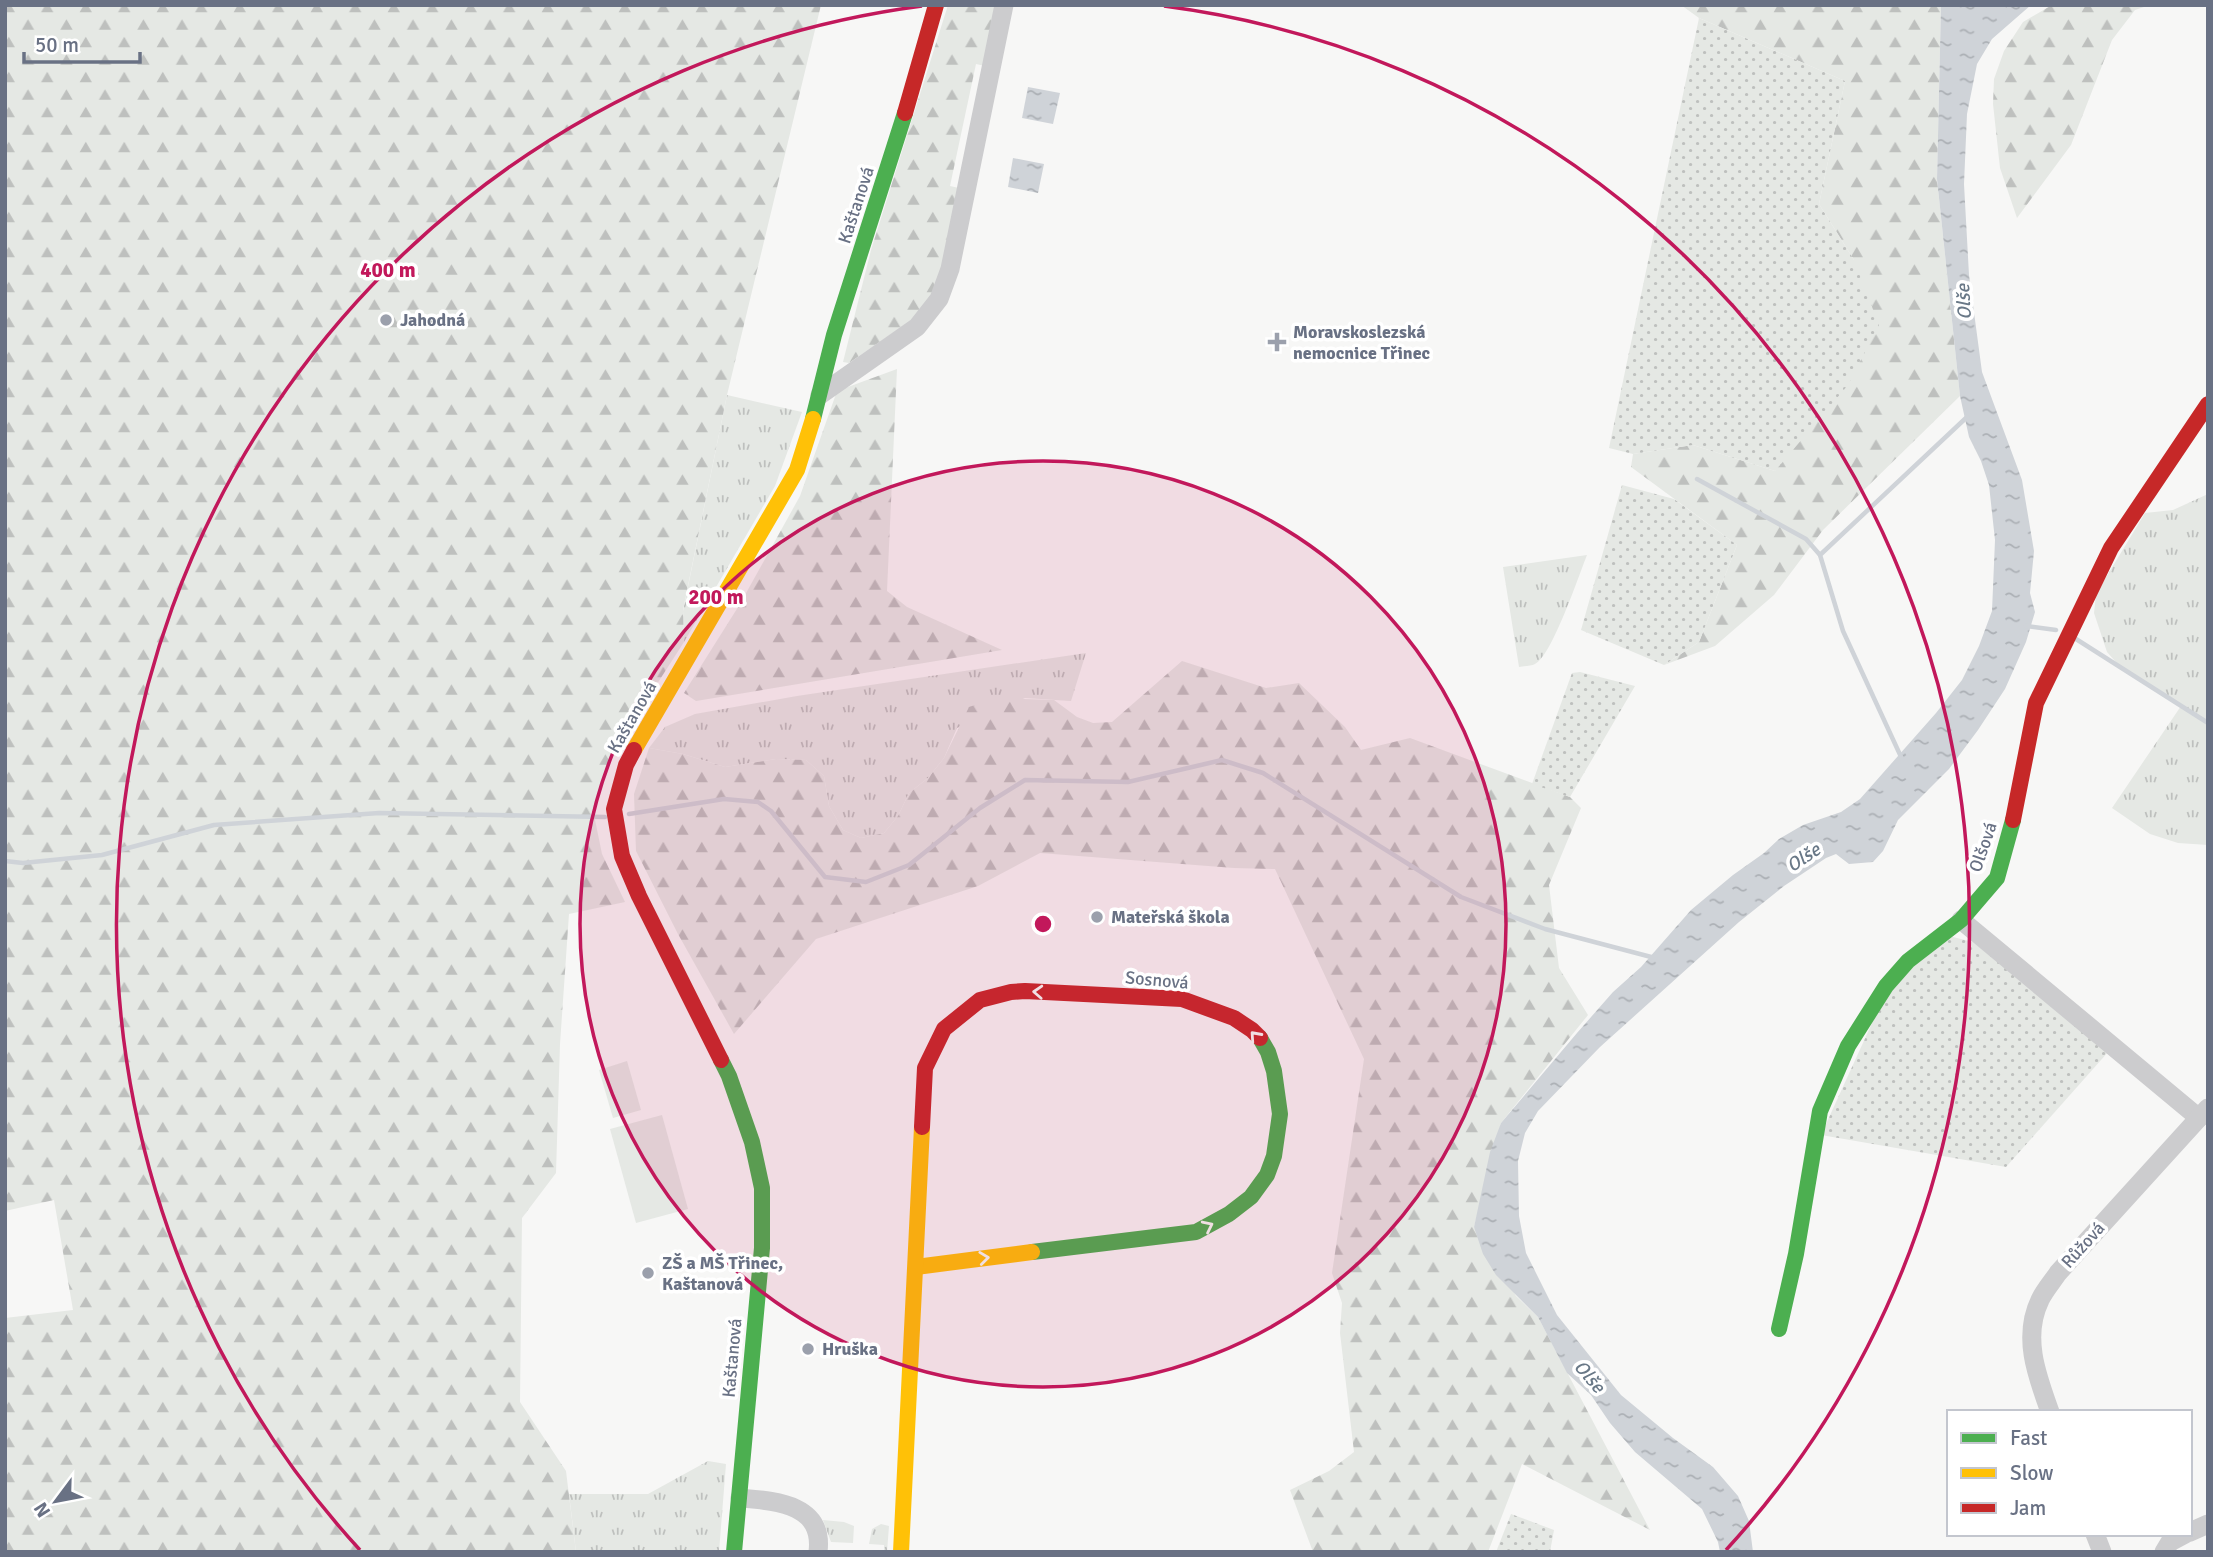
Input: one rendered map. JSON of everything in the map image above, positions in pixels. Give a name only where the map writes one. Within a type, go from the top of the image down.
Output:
[{"type":"street","name":"Kaštanová","points":[[734,1552],[762,1248],[762,1188],[752,1142],[729,1076],[639,897],[622,856],[614,809],[626,765],[797,470],[820,395],[834,335],[936,5]]},
{"type":"street","points":[[820,395],[917,327],[939,299],[950,269],[1004,5]]},
{"type":"street","name":"Olšová","points":[[1779,1329],[1796,1254],[1820,1111],[1848,1046],[1900,969],[1961,920],[1997,878],[2010,835],[2036,703],[2111,548],[2208,404]]},
{"type":"street","points":[[1961,920],[2203,1113]]},
{"type":"street","name":"Sosnová","points":[[901,1552],[925,1068],[944,1028],[980,1000],[1025,991],[1182,999],[1231,1016],[1258,1036],[1277,1074],[1280,1112],[1275,1159],[1260,1189],[1236,1212],[1196,1232],[916,1267]]},
{"type":"street","name":"Růžová","points":[[2049,1410],[2036,1373],[2031,1337],[2039,1301],[2058,1273],[2203,1113]]},
{"type":"street","points":[[740,1497],[778,1501],[802,1511],[817,1532],[818,1552]]},
{"type":"street","points":[[2192,1531],[2208,1524]]},
{"type":"street","points":[[2164,1552],[2170,1542],[2181,1536]]},
{"type":"green space","points":[[5,5],[821,5],[727,395],[683,610],[684,642],[610,757],[593,810],[602,854],[625,902],[569,914],[560,1044],[556,1173],[522,1218],[520,1402],[566,1471],[576,1552],[5,1552],[5,1318],[73,1310],[54,1200],[5,1211]]},
{"type":"green space","points":[[948,5],[997,5],[985,66],[976,64],[950,186],[959,188],[936,291],[913,319],[849,363],[843,362],[871,250]]},
{"type":"green space","points":[[1681,5],[1941,5],[1937,179],[1960,396],[1823,530],[1774,595],[1715,646],[1664,665],[1699,642],[1737,545],[1631,467],[1633,454],[1693,445],[1775,471],[1854,260],[1819,204],[1845,81],[1699,18]]},
{"type":"green space","points":[[2052,5],[2150,5],[2135,10],[2112,40],[2071,145],[2017,218],[2000,168],[1993,104],[1994,79],[2004,51],[2023,22]]},
{"type":"green space","points":[[1699,18],[1845,81],[1819,204],[1854,260],[1879,325],[1848,385],[1775,471],[1693,445],[1633,454],[1609,448]]},
{"type":"green space","points":[[897,369],[887,591],[907,607],[1002,650],[696,701],[684,693],[740,604],[800,496],[837,391]]},
{"type":"green space","points":[[727,395],[802,412],[775,486],[684,642],[683,611]]},
{"type":"green space","points":[[1622,485],[1674,499],[1737,545],[1699,642],[1664,665],[1581,630]]},
{"type":"green space","points":[[2208,494],[2208,845],[2178,843],[2150,834],[2112,808],[2181,706],[2122,669],[2107,652],[2094,613],[2096,594],[2145,513],[2173,510]]},
{"type":"green space","points":[[1587,555],[1564,614],[1542,658],[1535,664],[1519,667],[1503,567]]},
{"type":"green space","points":[[1086,653],[1071,701],[1025,698],[957,728],[944,758],[928,778],[909,793],[898,816],[884,833],[861,838],[843,830],[829,806],[824,776],[806,760],[776,759],[725,767],[683,754],[649,748],[665,727],[695,714]]},
{"type":"green space","points":[[1182,661],[1266,688],[1299,683],[1345,727],[1361,750],[1410,738],[1570,797],[1581,808],[1549,885],[1559,968],[1588,1015],[1501,1123],[1474,1227],[1516,1296],[1538,1317],[1650,1530],[1522,1464],[1488,1552],[1313,1552],[1290,1490],[1329,1471],[1354,1452],[1340,1333],[1342,1303],[1332,1273],[1364,1059],[1275,869],[1040,853],[978,886],[816,939],[734,1034],[678,934],[636,851],[634,794],[649,748],[683,754],[725,767],[776,759],[806,760],[824,776],[829,806],[843,830],[861,838],[884,833],[898,816],[909,793],[928,778],[944,758],[969,707],[996,698],[1054,700],[1077,717],[1093,723],[1112,722]]},
{"type":"green space","points":[[1580,672],[1635,686],[1570,797],[1532,784],[1572,673]]},
{"type":"green space","points":[[1949,936],[1973,942],[2109,1051],[2006,1167],[1821,1135],[1888,988]]},
{"type":"green space","points":[[627,1061],[641,1110],[613,1118],[599,1070]]},
{"type":"green space","points":[[662,1115],[688,1209],[636,1223],[610,1129]]},
{"type":"green space","points":[[708,1461],[726,1464],[719,1552],[576,1552],[569,1494],[648,1494]]},
{"type":"green space","points":[[1511,1514],[1554,1530],[1550,1552],[1496,1552]]},
{"type":"green space","points":[[823,1520],[854,1526],[853,1543],[831,1542]]},
{"type":"green space","points":[[881,1524],[889,1526],[887,1552],[884,1552],[884,1545],[869,1544],[872,1529]]},
{"type":"water","name":"Olše","points":[[1941,5],[2031,5],[1992,39],[1977,64],[1967,114],[1964,184],[1969,275],[1982,372],[2022,480],[2034,551],[2030,593],[2035,612],[2026,642],[2005,689],[1978,730],[1949,769],[1898,820],[1883,851],[1873,862],[1849,864],[1836,854],[1826,858],[1784,886],[1739,922],[1600,1047],[1538,1111],[1525,1133],[1518,1161],[1519,1216],[1526,1253],[1557,1315],[1621,1395],[1713,1467],[1738,1496],[1749,1521],[1753,1552],[1720,1552],[1702,1509],[1635,1452],[1591,1395],[1567,1373],[1538,1317],[1496,1275],[1483,1254],[1474,1227],[1490,1152],[1501,1123],[1577,1033],[1691,910],[1733,875],[1779,839],[1803,825],[1841,812],[1860,799],[1962,680],[1979,646],[1992,611],[1995,540],[1989,485],[1969,437],[1960,396],[1937,179]]},
{"type":"water","points":[[1028,87],[1060,93],[1053,124],[1022,118]]},
{"type":"water","points":[[1013,158],[1044,164],[1038,193],[1008,187]]},
{"type":"waterway","points":[[1902,759],[1843,631],[1820,555],[1967,417]]},
{"type":"waterway","points":[[1697,479],[1806,539],[1820,555]]},
{"type":"waterway","points":[[2026,626],[2056,630]]},
{"type":"waterway","points":[[2076,639],[2208,723]]},
{"type":"waterway","points":[[629,814],[724,799],[758,802],[771,811],[825,877],[866,882],[909,865],[980,808],[1025,780],[1128,782],[1222,760],[1263,773],[1461,897],[1545,929],[1655,958]]},
{"type":"waterway","points":[[5,861],[23,863],[102,855],[214,825],[379,813],[605,817]]},
{"type":"traffic: fast","points":[[813,419],[834,335],[905,113]]},
{"type":"traffic: fast","points":[[1779,1329],[1796,1254],[1820,1111],[1848,1046],[1886,986],[1908,961],[1961,920],[1997,878],[2013,820]]},
{"type":"traffic: fast","points":[[1032,1252],[1196,1232],[1229,1214],[1251,1197],[1267,1175],[1274,1156],[1280,1114],[1274,1071],[1260,1038]]},
{"type":"traffic: fast","points":[[721,1060],[752,1142],[762,1188],[762,1248],[734,1552]]},
{"type":"traffic: slow","points":[[634,750],[797,470],[813,419]]},
{"type":"traffic: slow","points":[[901,1552],[922,1127]]},
{"type":"traffic: slow","points":[[916,1267],[1032,1252]]},
{"type":"traffic: jam","points":[[905,113],[936,5]]},
{"type":"traffic: jam","points":[[2013,820],[2036,703],[2111,548],[2208,404]]},
{"type":"traffic: jam","points":[[634,750],[626,765],[614,809],[622,856],[639,896],[721,1060]]},
{"type":"traffic: jam","points":[[922,1127],[925,1068],[944,1029],[980,1000],[1025,991],[1182,999],[1234,1018],[1260,1038]]},
{"type":"place","name":"Jahodná","points":[[386,320]]},
{"type":"place","name":"Moravskoslezská nemocnice Třinec","points":[[1277,342]]},
{"type":"place","name":"Mateřská škola","points":[[1097,917]]},
{"type":"place","name":"ZŠ a MŠ Třinec, Kaštanová","points":[[648,1273]]},
{"type":"place","name":"Hruška","points":[[808,1349]]}]
